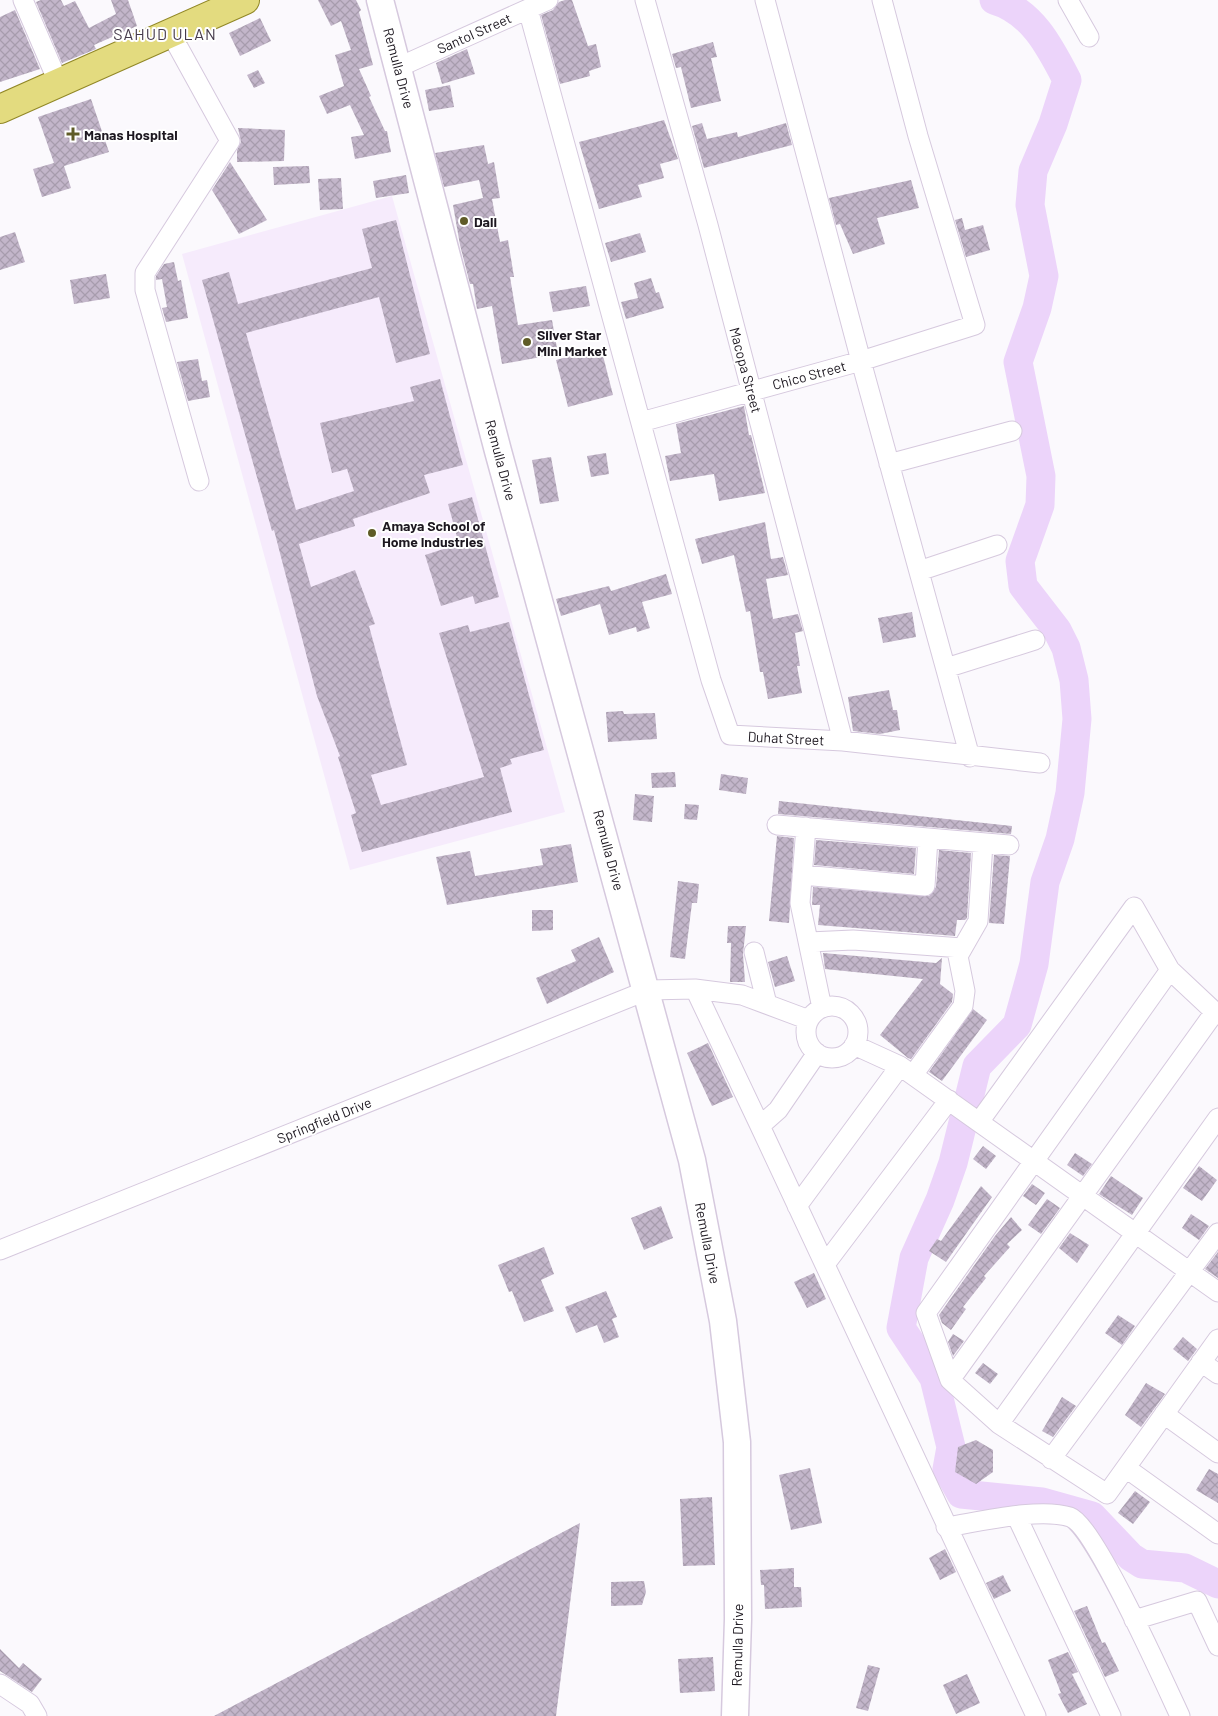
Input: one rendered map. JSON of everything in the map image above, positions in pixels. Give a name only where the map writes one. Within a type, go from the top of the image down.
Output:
[{"type":"main road","points":[[0,110],[245,0]]},
{"type":"main road","name":"Remulla Drive","points":[[380,0],[399,66],[498,451],[648,990],[692,1160],[723,1321],[738,1442],[738,1619],[735,1716]]},
{"type":"street","points":[[23,0],[59,84]]},
{"type":"street","name":"Santol Street","points":[[399,66],[548,0]]},
{"type":"street","name":"Macopa Street","points":[[645,0],[751,390],[843,742]]},
{"type":"street","points":[[765,0],[861,361],[970,757]]},
{"type":"street","name":"Chico Street","points":[[642,422],[751,390],[861,361],[975,325],[918,136],[882,0]]},
{"type":"street","points":[[1068,0],[1089,36]]},
{"type":"street","points":[[528,9],[642,422]]},
{"type":"street","points":[[171,34],[230,141],[145,273],[145,290],[199,481]]},
{"type":"street","name":"Duhat Street","points":[[642,422],[711,680],[730,735],[843,742],[1040,763]]},
{"type":"street","points":[[889,464],[1012,431]]},
{"type":"street","points":[[919,571],[997,545]]},
{"type":"street","points":[[946,668],[1035,640]]},
{"type":"street","points":[[777,825],[1009,845]]},
{"type":"street","points":[[648,990],[694,989],[742,995],[767,1004],[816,1014],[838,1007],[852,1015],[858,1030],[854,1045],[848,1052],[833,1058],[817,1053],[811,1048],[806,1034],[816,1014],[809,942],[800,902],[806,827]]},
{"type":"street","points":[[802,875],[925,886],[928,838]]},
{"type":"street","points":[[797,1206],[907,1070],[963,1006],[965,991],[958,956],[978,921],[983,843]]},
{"type":"street","points":[[826,1263],[964,1111],[1134,907],[1170,970],[1216,1014],[950,1380]]},
{"type":"street","points":[[809,942],[853,940],[962,948]]},
{"type":"street","points":[[754,952],[767,1004]]},
{"type":"street","points":[[1170,970],[926,1313],[950,1380],[999,1424],[1050,1460],[1107,1494],[1218,1339]]},
{"type":"street","points":[[694,989],[826,1263],[946,1527],[1036,1716]]},
{"type":"street","name":"Springfield Drive","points":[[0,1250],[648,990]]},
{"type":"street","points":[[854,1045],[907,1070],[1218,1292]]},
{"type":"street","points":[[760,1126],[778,1110],[817,1053]]},
{"type":"street","points":[[999,1424],[1218,1118]]},
{"type":"street","points":[[1050,1460],[1218,1233]]},
{"type":"street","points":[[1201,1362],[1218,1374]]},
{"type":"street","points":[[1164,1414],[1218,1453]]},
{"type":"street","points":[[1126,1468],[1218,1534]]},
{"type":"street","points":[[946,1527],[1050,1514],[1073,1518],[1087,1532],[1134,1620],[1180,1716]]},
{"type":"street","points":[[1017,1517],[1111,1716]]},
{"type":"street","points":[[1134,1620],[1197,1601],[1218,1646]]},
{"type":"street","points":[[0,1684],[30,1704],[37,1716]]},
{"type":"shaded area","name":"Amaya School of Home Industries","points":[[392,196],[565,812],[350,870],[182,254]]},
{"type":"building","points":[[41,0],[61,0],[64,6],[75,1],[89,28],[116,14],[111,0],[128,0],[137,26],[94,45],[96,49],[62,63],[36,2]]},
{"type":"building","points":[[318,0],[356,0],[361,10],[359,12],[373,65],[359,69],[371,96],[369,97],[385,131],[387,131],[391,152],[355,159],[351,137],[364,135],[350,105],[327,114],[319,96],[344,86],[335,55],[351,50],[341,21],[331,26]]},
{"type":"building","points":[[572,0],[588,46],[596,44],[601,67],[589,71],[590,76],[560,84],[541,15],[553,10],[559,2]]},
{"type":"building","points":[[15,10],[40,69],[0,82],[0,17]]},
{"type":"building","points":[[260,18],[271,41],[240,56],[229,33]]},
{"type":"building","points":[[713,42],[717,57],[711,58],[721,101],[691,108],[681,67],[676,68],[672,54]]},
{"type":"building","points":[[467,49],[475,74],[442,84],[436,63]]},
{"type":"building","points":[[258,70],[265,83],[254,88],[247,75]]},
{"type":"building","points":[[450,85],[454,107],[429,111],[425,90]]},
{"type":"building","name":"Manas Hospital","points":[[91,99],[109,152],[64,166],[71,188],[42,197],[33,169],[54,163],[38,117]]},
{"type":"building","points":[[664,120],[678,159],[660,164],[664,178],[638,185],[642,197],[599,209],[579,142]]},
{"type":"building","points":[[702,123],[707,139],[737,132],[738,137],[786,123],[792,145],[704,168],[692,126]]},
{"type":"building","points":[[238,128],[285,130],[284,161],[237,162],[237,150],[241,142]]},
{"type":"building","points":[[484,145],[488,164],[494,162],[500,198],[492,199],[500,242],[508,240],[514,277],[510,277],[518,325],[552,320],[558,354],[502,364],[492,306],[477,309],[473,284],[470,284],[460,245],[453,205],[483,198],[479,180],[444,187],[435,153]]},
{"type":"building","points":[[230,162],[267,220],[239,234],[212,190]]},
{"type":"building","points":[[309,166],[310,183],[274,185],[273,167]]},
{"type":"building","points":[[406,175],[409,193],[376,198],[373,181]]},
{"type":"building","points":[[341,178],[343,209],[320,210],[318,179]]},
{"type":"building","points":[[911,180],[919,208],[877,218],[885,244],[853,254],[840,224],[836,225],[829,198]]},
{"type":"building","points":[[962,218],[965,230],[983,225],[990,250],[966,257],[955,220]]},
{"type":"building","points":[[396,220],[430,354],[396,363],[379,297],[246,333],[296,510],[354,491],[347,469],[332,473],[320,423],[414,401],[410,387],[440,379],[463,465],[424,475],[430,493],[353,519],[355,526],[299,544],[311,587],[355,570],[375,624],[369,626],[407,765],[371,775],[381,805],[484,777],[439,633],[468,625],[470,632],[509,622],[544,750],[510,759],[512,764],[500,768],[512,812],[362,852],[351,815],[356,813],[338,757],[340,756],[317,696],[274,530],[272,531],[202,280],[229,272],[238,304],[372,268],[362,229]]},
{"type":"building","points":[[15,232],[25,262],[0,270],[0,237]]},
{"type":"building","points":[[640,233],[646,252],[611,262],[605,243]]},
{"type":"building","points":[[174,262],[178,281],[181,280],[188,318],[166,322],[162,308],[167,307],[162,279],[156,280],[156,276],[164,264]]},
{"type":"building","points":[[106,274],[110,298],[74,304],[70,280]]},
{"type":"building","points":[[651,278],[656,293],[659,292],[664,308],[626,319],[621,302],[638,298],[634,283]]},
{"type":"building","points":[[586,286],[590,306],[553,312],[549,292]]},
{"type":"building","points":[[601,348],[613,395],[568,407],[556,360]]},
{"type":"building","points":[[198,359],[202,381],[207,380],[210,397],[188,401],[177,362]]},
{"type":"building","points":[[744,406],[749,435],[751,435],[765,493],[719,501],[714,474],[670,481],[665,456],[681,453],[676,424]]},
{"type":"building","points":[[606,453],[609,474],[591,477],[587,456]]},
{"type":"building","points":[[551,457],[559,501],[540,504],[532,460]]},
{"type":"building","points":[[472,497],[499,597],[475,604],[473,596],[441,606],[425,555],[459,544],[448,504]]},
{"type":"building","points":[[765,522],[771,559],[783,557],[788,575],[766,579],[773,619],[798,614],[803,631],[795,633],[800,666],[797,666],[802,693],[768,699],[763,672],[760,672],[750,611],[746,612],[734,555],[702,564],[695,539]]},
{"type":"building","points":[[666,574],[672,594],[642,602],[650,628],[637,632],[636,627],[609,635],[600,604],[561,616],[556,599],[609,586],[611,591]]},
{"type":"building","points":[[912,612],[916,637],[883,643],[878,618]]},
{"type":"building","points":[[889,690],[893,710],[897,710],[900,730],[880,734],[853,731],[848,697]]},
{"type":"building","points":[[623,711],[624,714],[655,713],[657,739],[608,742],[606,712]]},
{"type":"building","points":[[675,772],[676,787],[652,788],[651,773]]},
{"type":"building","points":[[721,774],[748,778],[746,794],[719,790]]},
{"type":"building","points":[[635,794],[654,796],[652,822],[633,820]]},
{"type":"building","points":[[779,801],[1012,826],[1011,834],[778,814]]},
{"type":"building","points":[[685,804],[699,805],[697,820],[684,819]]},
{"type":"building","points":[[777,836],[794,838],[789,923],[769,921]]},
{"type":"building","points":[[816,840],[916,848],[914,874],[814,865]]},
{"type":"building","points":[[571,844],[578,882],[447,905],[436,857],[470,851],[475,876],[543,865],[540,849]]},
{"type":"building","points":[[939,850],[971,853],[967,918],[965,920],[957,920],[955,936],[818,925],[820,905],[812,905],[813,887],[929,896],[936,887]]},
{"type":"building","points":[[994,855],[1010,856],[1004,924],[989,923]]},
{"type":"building","points":[[678,881],[699,884],[697,903],[692,903],[685,959],[670,957]]},
{"type":"building","points":[[532,910],[553,910],[553,930],[532,931]]},
{"type":"building","points":[[728,926],[746,926],[743,954],[745,982],[730,982],[731,943],[727,943]]},
{"type":"building","points":[[599,937],[614,972],[547,1004],[536,978],[576,961],[571,950]]},
{"type":"building","points":[[823,953],[936,963],[942,958],[940,984],[953,994],[952,1002],[911,1059],[908,1058],[880,1035],[923,979],[825,969]]},
{"type":"building","points":[[787,956],[795,981],[775,987],[768,962]]},
{"type":"building","points":[[973,1009],[987,1020],[942,1081],[929,1072]]},
{"type":"building","points":[[708,1043],[733,1097],[712,1106],[687,1053]]},
{"type":"building","points":[[983,1146],[996,1156],[986,1169],[973,1159]]},
{"type":"building","points":[[1075,1153],[1092,1164],[1083,1176],[1067,1165]]},
{"type":"building","points":[[1199,1166],[1217,1180],[1202,1201],[1183,1188]]},
{"type":"building","points":[[1111,1176],[1143,1198],[1132,1215],[1099,1194]]},
{"type":"building","points":[[1032,1184],[1045,1193],[1036,1205],[1023,1196]]},
{"type":"building","points":[[981,1186],[992,1197],[946,1262],[929,1251],[937,1239],[941,1241]]},
{"type":"building","points":[[1047,1199],[1060,1208],[1041,1234],[1028,1225]]},
{"type":"building","points":[[661,1206],[673,1238],[644,1250],[631,1218]]},
{"type":"building","points":[[1191,1214],[1209,1226],[1199,1240],[1182,1228]]},
{"type":"building","points":[[1011,1217],[1022,1230],[1007,1244],[1010,1247],[984,1276],[986,1278],[963,1307],[966,1309],[951,1330],[942,1323],[939,1315],[995,1236]]},
{"type":"building","points":[[1070,1233],[1089,1245],[1077,1263],[1059,1248]]},
{"type":"building","points":[[544,1247],[554,1274],[541,1280],[554,1311],[524,1322],[512,1291],[509,1292],[498,1265]]},
{"type":"building","points":[[1218,1252],[1218,1278],[1205,1269]]},
{"type":"building","points":[[814,1273],[826,1299],[807,1308],[794,1282]]},
{"type":"building","points":[[606,1291],[617,1317],[612,1319],[619,1337],[604,1343],[597,1325],[576,1333],[565,1307]]},
{"type":"building","points":[[1118,1315],[1135,1326],[1122,1345],[1105,1333]]},
{"type":"building","points":[[953,1334],[964,1341],[953,1356],[948,1342]]},
{"type":"building","points":[[1183,1337],[1197,1349],[1188,1361],[1173,1349]]},
{"type":"building","points":[[983,1363],[998,1374],[990,1384],[975,1373]]},
{"type":"building","points":[[1146,1383],[1165,1394],[1141,1427],[1125,1415]]},
{"type":"building","points":[[1062,1397],[1076,1406],[1053,1437],[1042,1431]]},
{"type":"building","points":[[976,1440],[993,1450],[993,1472],[976,1484],[955,1472],[958,1447]]},
{"type":"building","points":[[810,1468],[822,1523],[791,1530],[779,1475]]},
{"type":"building","points":[[1209,1469],[1218,1474],[1218,1503],[1196,1490]]},
{"type":"building","points":[[1135,1491],[1150,1502],[1133,1524],[1118,1513]]},
{"type":"building","points":[[712,1497],[715,1565],[683,1566],[680,1499]]},
{"type":"building","points":[[580,1523],[556,1716],[214,1716]]},
{"type":"building","points":[[945,1549],[956,1572],[940,1580],[929,1558]]},
{"type":"building","points":[[794,1568],[794,1587],[801,1587],[802,1607],[765,1609],[764,1585],[761,1585],[760,1570]]},
{"type":"building","points":[[1003,1575],[1011,1591],[994,1599],[986,1583]]},
{"type":"building","points":[[644,1581],[646,1592],[642,1605],[611,1606],[611,1582]]},
{"type":"building","points":[[1087,1606],[1102,1643],[1105,1642],[1119,1671],[1105,1677],[1074,1611]]},
{"type":"building","points":[[0,1649],[19,1668],[23,1663],[42,1679],[32,1692],[0,1671]]},
{"type":"building","points":[[1068,1652],[1078,1672],[1072,1674],[1087,1704],[1068,1713],[1058,1694],[1061,1693],[1048,1660]]},
{"type":"building","points":[[713,1657],[715,1691],[680,1693],[678,1659]]},
{"type":"building","points":[[868,1665],[880,1668],[868,1711],[856,1708]]},
{"type":"building","points":[[967,1674],[980,1703],[956,1714],[943,1685]]},
{"type":"waterway","points":[[994,0],[1019,12],[1029,21],[1054,55],[1067,80],[1053,124],[1033,171],[1030,205],[1044,276],[1037,308],[1018,362],[1041,476],[1040,505],[1020,561],[1023,586],[1057,630],[1066,648],[1074,680],[1077,719],[1070,793],[1060,839],[1045,882],[1034,964],[1017,1025],[977,1066],[953,1163],[940,1200],[914,1258],[901,1328],[934,1378],[951,1447],[947,1469],[961,1494],[1042,1502],[1092,1516],[1131,1557],[1142,1564],[1185,1568],[1218,1584]]},
{"type":"place","name":"Manas Hospital","points":[[73,134]]},
{"type":"place","name":"Dali","points":[[464,221]]},
{"type":"place","name":"Silver Star Mini Market","points":[[527,342]]},
{"type":"place","name":"Amaya School of Home Industries","points":[[372,533]]},
{"type":"district","name":"SAHUD ULAN","points":[[165,33]]}]
